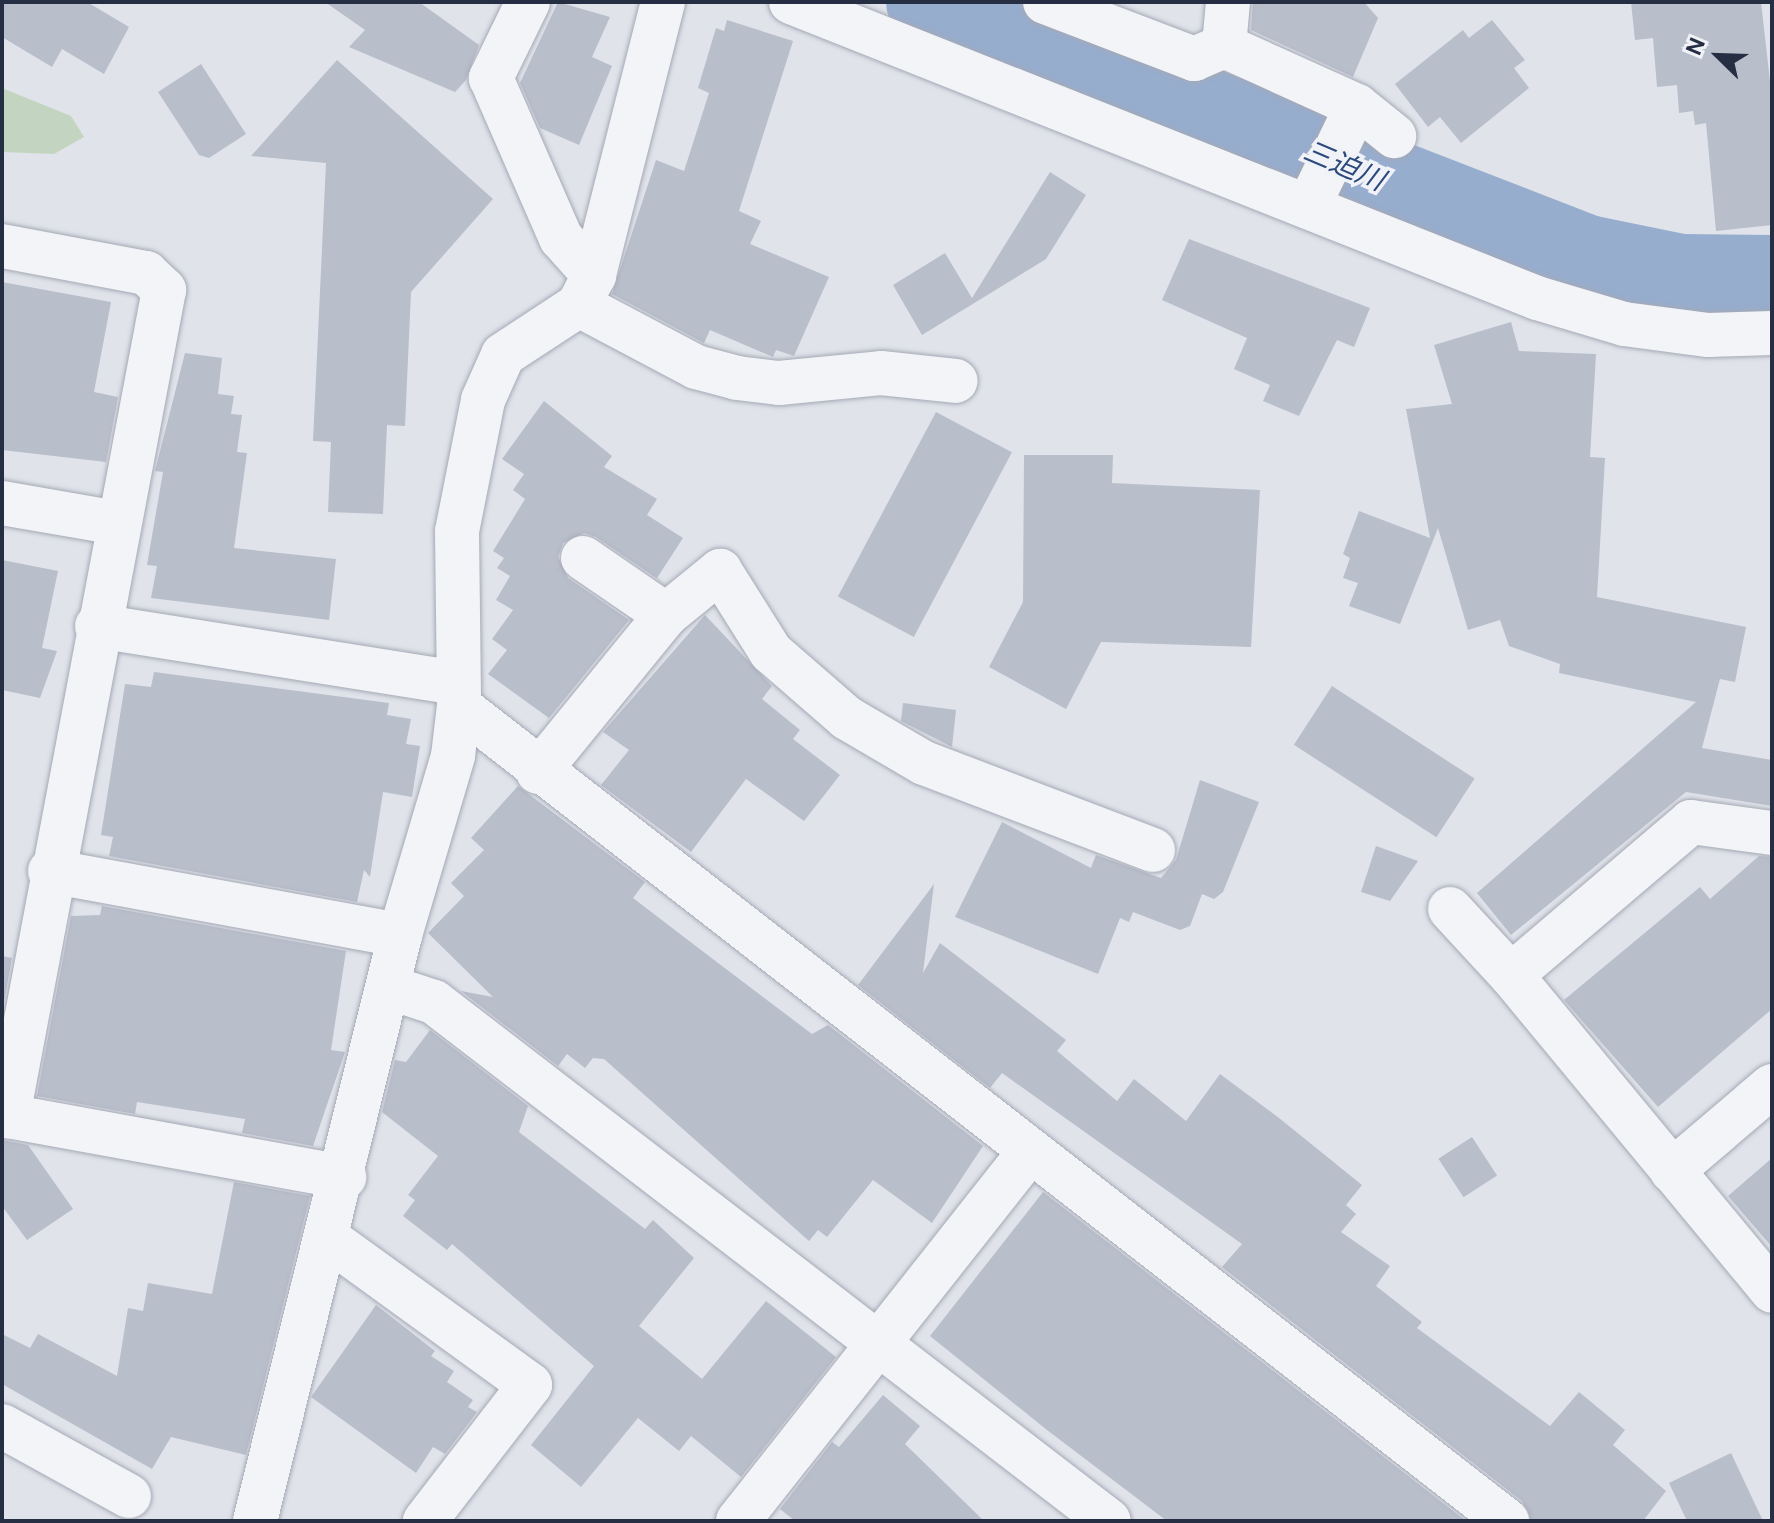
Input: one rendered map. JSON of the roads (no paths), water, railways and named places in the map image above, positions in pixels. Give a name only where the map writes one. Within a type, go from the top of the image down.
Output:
[{"type":"street","points":[[528,2],[491,78],[526,170],[586,290],[696,367],[737,378],[779,383],[881,373],[956,381]]},
{"type":"street","points":[[255,1521],[330,1240],[400,935],[453,756],[458,695],[457,531],[483,400],[503,355],[586,290],[663,2]]},
{"type":"street","points":[[791,2],[1314,196],[1624,324],[1708,335],[1772,333]]},
{"type":"street","points":[[1045,2],[1194,59],[1224,46]]},
{"type":"street","points":[[1224,46],[1228,2]]},
{"type":"street","points":[[1224,46],[1350,120],[1394,136]]},
{"type":"street","points":[[1314,196],[1350,120]]},
{"type":"street","points":[[2,246],[146,273],[164,290],[5,1115],[344,1177]]},
{"type":"street","points":[[2,503],[118,523]]},
{"type":"street","points":[[583,558],[666,615]]},
{"type":"street","points":[[538,772],[666,615],[720,571],[771,652],[847,718],[924,763],[1153,850]]},
{"type":"street","points":[[97,626],[458,695],[538,772],[1507,1521]]},
{"type":"street","points":[[1511,975],[1691,822],[1772,833]]},
{"type":"street","points":[[50,871],[400,935]]},
{"type":"street","points":[[1450,909],[1511,975],[1772,1291]]},
{"type":"street","points":[[388,987],[434,1002],[878,1343],[1101,1519]]},
{"type":"street","points":[[1672,1171],[1772,1086]]},
{"type":"street","points":[[738,1521],[1030,1151]]},
{"type":"street","points":[[330,1240],[530,1385],[425,1521]]},
{"type":"street","points":[[2,1426],[129,1496]]},
{"type":"waterway","name":"三迫川","points":[[928,2],[1587,257],[1680,276],[1772,277]]}]
